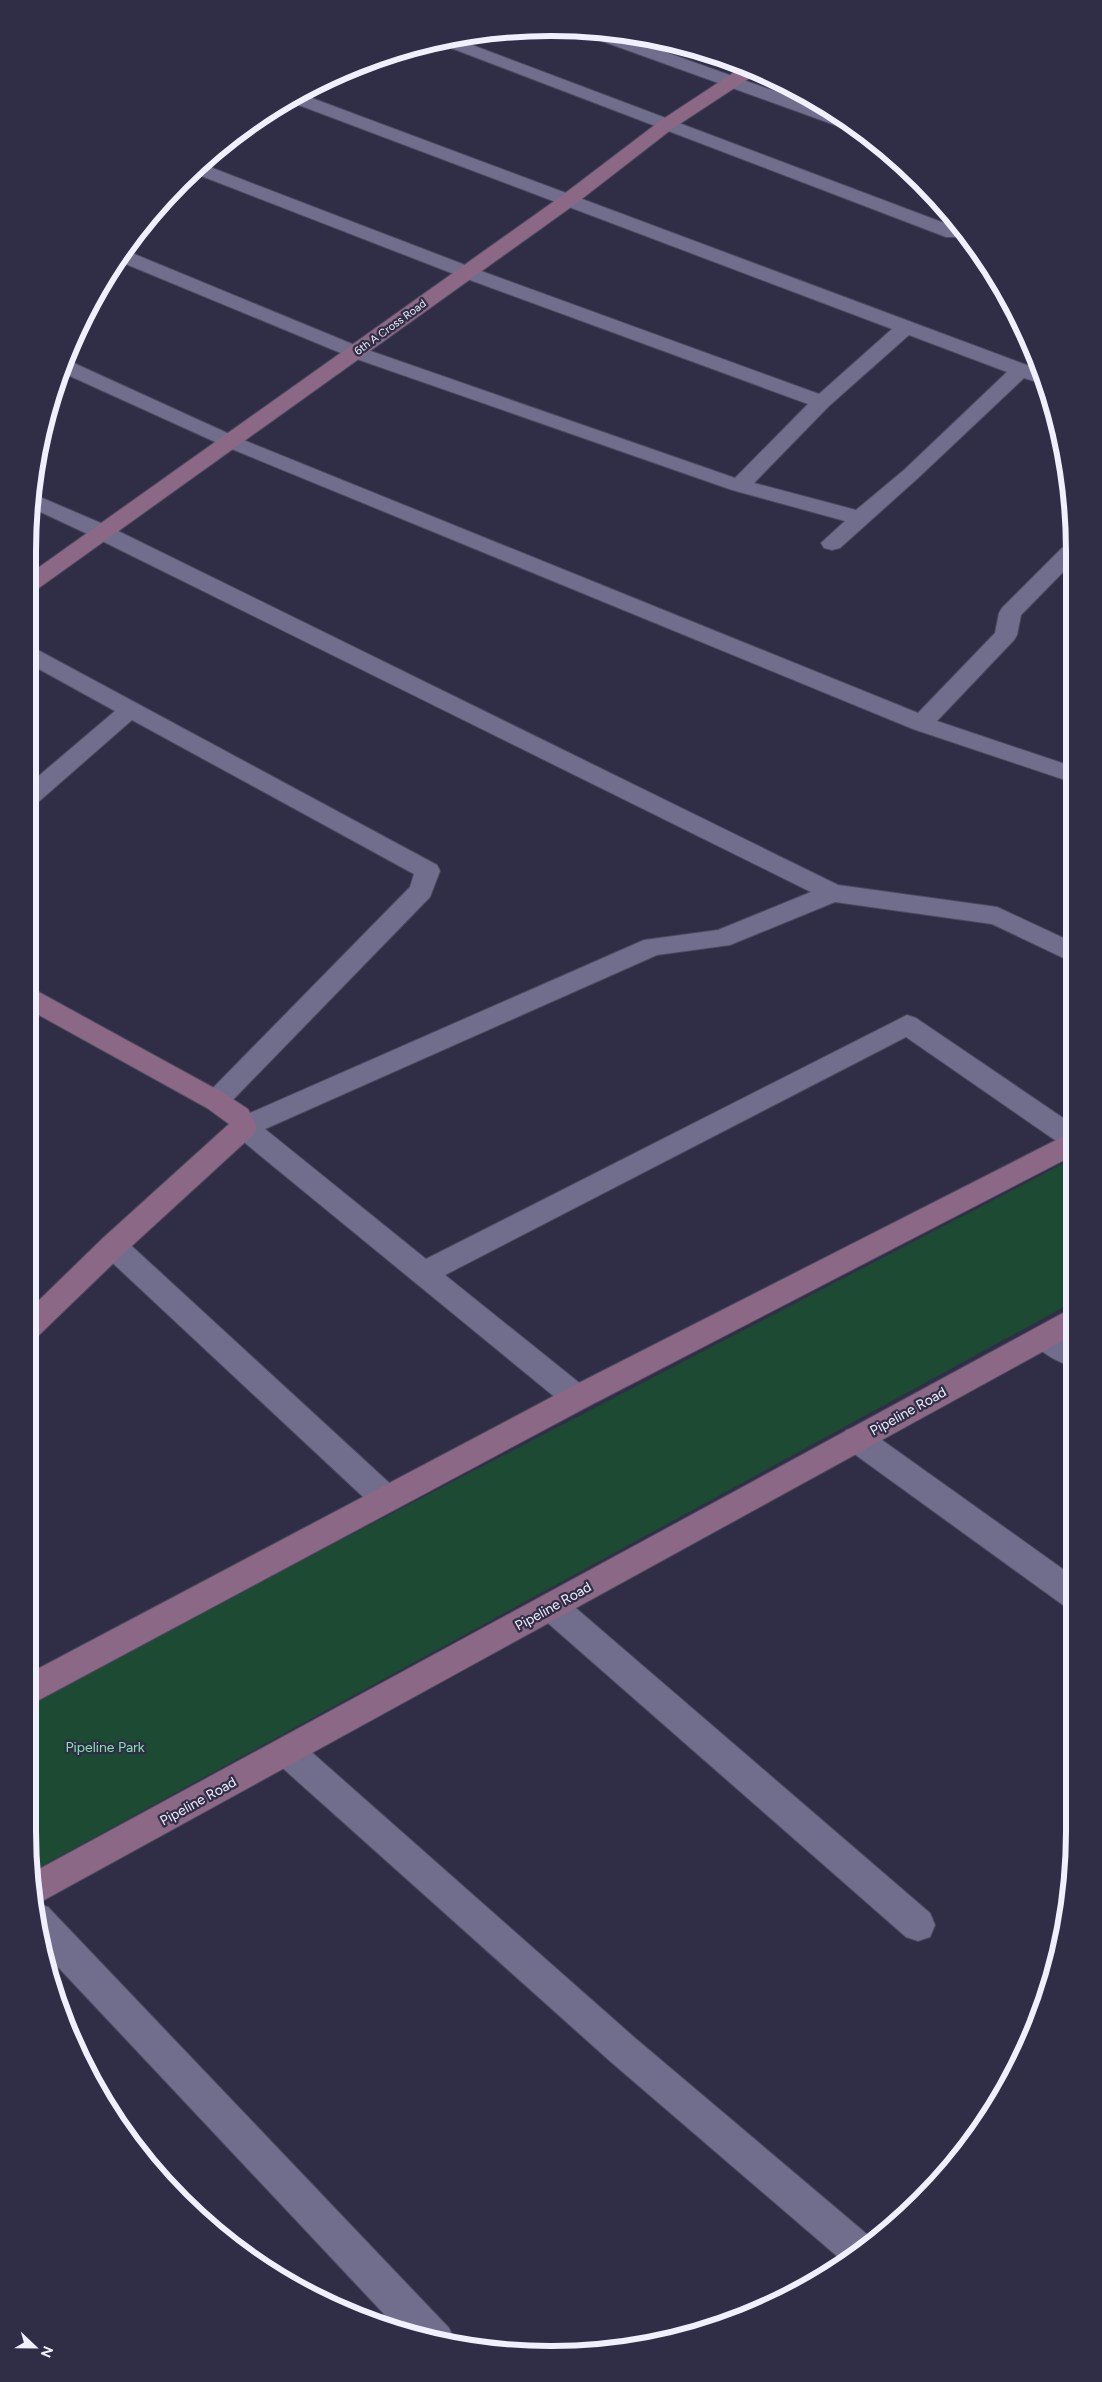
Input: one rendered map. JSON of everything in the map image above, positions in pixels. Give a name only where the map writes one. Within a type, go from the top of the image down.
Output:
[{"type":"street","points":[[617,41],[823,114]]},
{"type":"street","points":[[456,45],[954,233]]},
{"type":"street","name":"6th A Cross Road","points":[[36,579],[567,201],[666,125],[745,74]]},
{"type":"street","points":[[303,100],[1034,375]]},
{"type":"street","points":[[204,171],[466,272],[822,402]]},
{"type":"street","points":[[128,258],[355,352],[739,486],[860,518]]},
{"type":"street","points":[[739,486],[822,402],[906,327]]},
{"type":"street","points":[[70,368],[229,441],[921,724],[1066,772]]},
{"type":"street","points":[[832,543],[910,474],[1021,370]]},
{"type":"street","points":[[39,503],[102,532],[832,893],[997,916],[1066,950]]},
{"type":"street","points":[[921,724],[1006,635],[1010,613],[1066,557]]},
{"type":"street","points":[[36,658],[428,871],[421,891],[216,1101]]},
{"type":"street","points":[[36,791],[131,710]]},
{"type":"street","points":[[36,1320],[113,1246],[244,1127],[653,946],[722,939],[832,893]]},
{"type":"street","points":[[36,1005],[216,1101],[239,1116],[244,1127],[577,1398]]},
{"type":"street","points":[[423,1273],[907,1025],[1066,1134]]},
{"type":"street","points":[[36,1686],[577,1398],[1066,1147]]},
{"type":"street","points":[[113,1246],[386,1500]]},
{"type":"street","name":"Pipeline Road","points":[[40,1886],[1066,1325]]},
{"type":"street","points":[[1044,1337],[1066,1351]]},
{"type":"street","points":[[857,1439],[1066,1589]]},
{"type":"street","points":[[552,1607],[918,1925]]},
{"type":"street","points":[[288,1752],[623,2050],[854,2246]]},
{"type":"street","points":[[46,1929],[425,2330]]},
{"type":"green space","name":"Pipeline Park","points":[[1066,1162],[1066,1306],[37,1868],[36,1699]]}]
